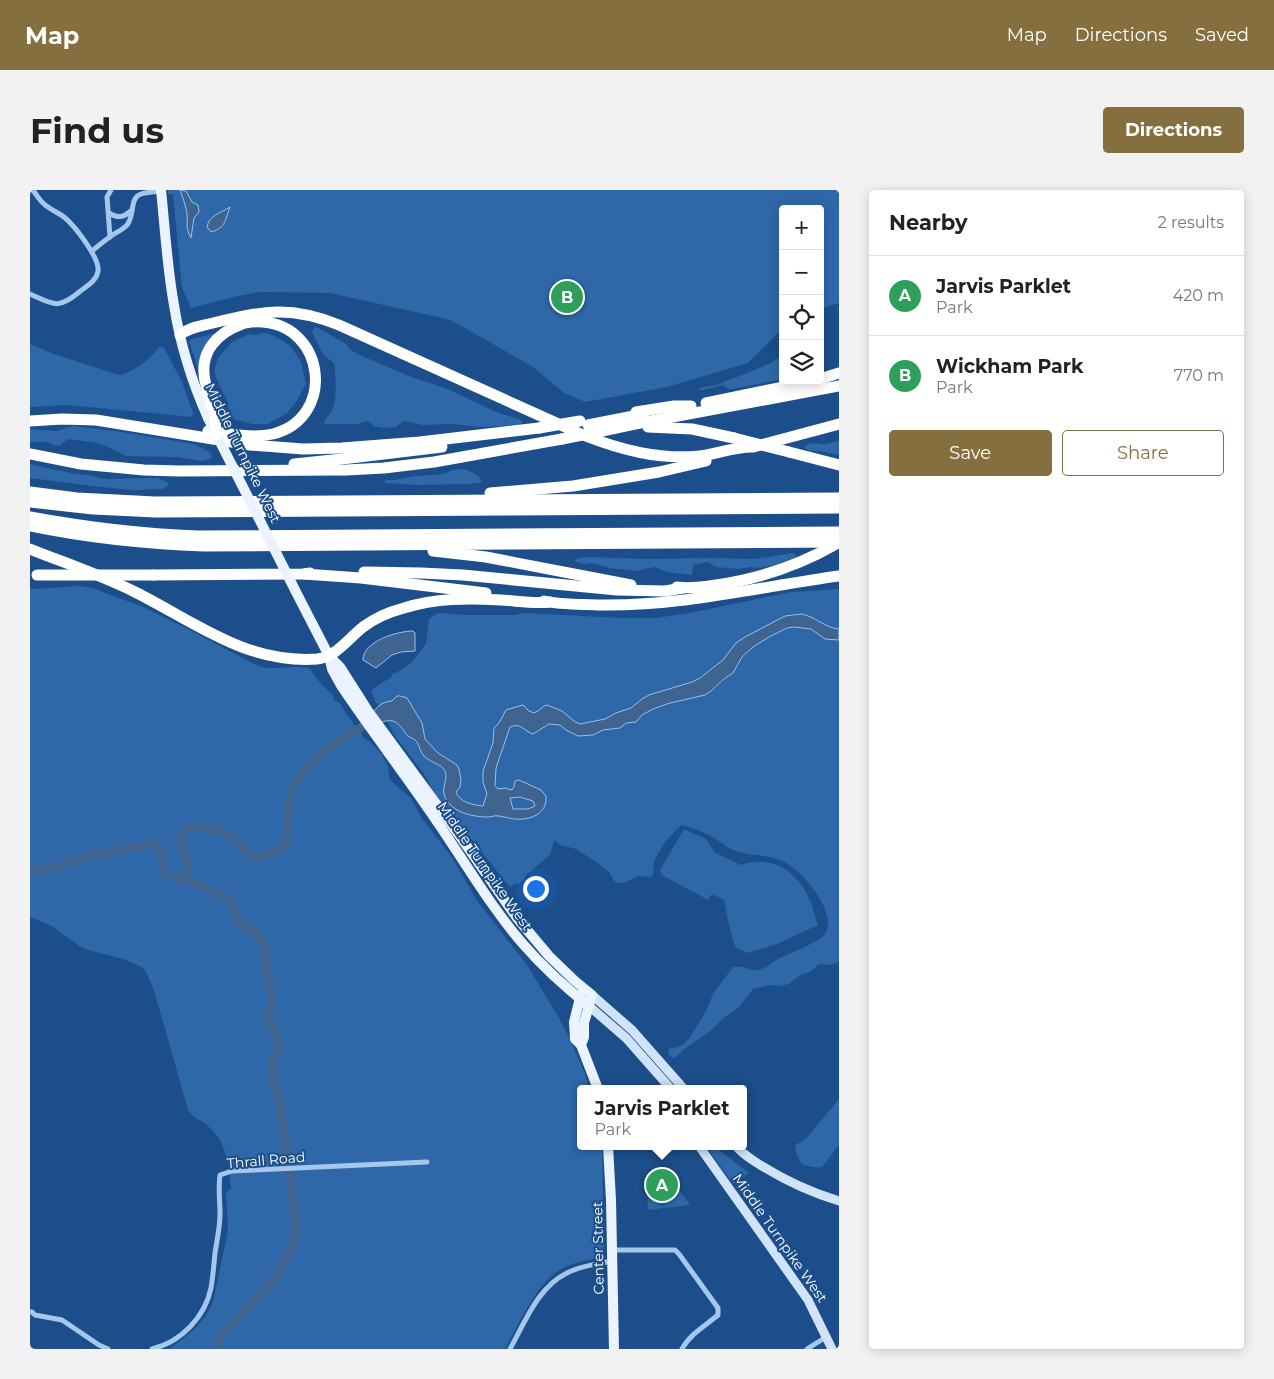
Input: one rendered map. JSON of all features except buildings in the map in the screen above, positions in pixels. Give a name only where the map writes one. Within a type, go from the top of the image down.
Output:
[{"type":"highway","points":[[180,335],[190,329],[253,314],[280,312],[306,314],[339,325],[583,435],[623,449],[653,456],[684,457],[754,447]]},
{"type":"highway","points":[[30,421],[73,419],[122,421],[252,436],[274,433],[292,425],[308,409],[314,391],[315,371],[311,356],[301,340],[284,328],[267,322],[257,322],[192,336],[180,335]]},
{"type":"highway","points":[[216,435],[204,378],[205,359],[210,348],[219,337],[229,330],[244,324]]},
{"type":"highway","points":[[824,378],[839,373]]},
{"type":"highway","points":[[220,471],[238,466],[342,460],[459,445],[691,406],[793,385]]},
{"type":"highway","points":[[30,454],[111,468],[156,471],[384,468],[446,460],[839,386]]},
{"type":"highway","points":[[106,421],[250,445],[303,450],[420,442],[543,430]]},
{"type":"highway","points":[[424,501],[455,495],[554,488],[613,480],[683,466],[839,424]]},
{"type":"highway","points":[[621,428],[653,427],[703,431],[839,465]]},
{"type":"highway","points":[[30,492],[92,499],[155,502],[839,498]]},
{"type":"highway","points":[[30,502],[93,509],[156,512],[839,508]]},
{"type":"highway","points":[[30,517],[128,532],[197,536],[839,532]]},
{"type":"highway","points":[[30,526],[107,539],[183,545],[839,542]]},
{"type":"highway","points":[[34,575],[304,574],[324,572],[431,573],[610,590],[665,591],[712,586],[752,578],[812,557],[839,542]]},
{"type":"highway","points":[[399,545],[423,550],[486,557],[624,584],[683,588]]},
{"type":"highway","points":[[30,549],[123,586],[202,630],[243,648],[268,655],[316,659],[329,656],[372,621],[386,614],[411,605],[436,600],[493,600],[617,605],[672,601],[839,576]]},
{"type":"highway","points":[[304,574],[361,578],[550,602]]},
{"type":"main road","name":"Middle Turnpike West","points":[[161,191],[170,279],[180,335],[190,372],[212,419]]},
{"type":"main road","name":"Middle Turnpike West","points":[[216,435],[329,656],[332,672],[365,713],[524,927],[552,960],[630,1028],[675,1085]]},
{"type":"main road","name":"Middle Turnpike West","points":[[419,788],[511,930],[542,965],[629,1041],[674,1085]]},
{"type":"main road","points":[[583,987],[574,1028],[575,1039],[581,1045],[596,1085]]},
{"type":"main road","points":[[581,1045],[584,1037],[584,1022],[592,995]]},
{"type":"main road","name":"Center Street","points":[[608,1150],[611,1188],[614,1349]]},
{"type":"main road","name":"Middle Turnpike West","points":[[702,1150],[808,1300],[832,1349]]},
{"type":"main road","points":[[739,1150],[788,1181],[839,1201]]},
{"type":"street","points":[[30,294],[54,304],[68,302],[94,280],[98,271],[97,261],[92,251],[68,220],[48,208],[33,190]]},
{"type":"street","points":[[110,237],[107,197],[111,190]]},
{"type":"street","points":[[92,251],[128,224],[136,197],[141,194],[161,191]]},
{"type":"street","points":[[109,213],[115,217],[122,217],[133,209]]},
{"type":"street","name":"Thrall Road","points":[[152,1349],[178,1337],[196,1320],[207,1300],[211,1288],[220,1216],[218,1188],[220,1175],[232,1171],[427,1162]]},
{"type":"street","points":[[510,1349],[536,1303],[555,1279],[569,1271],[612,1256],[675,1250],[680,1254],[718,1308],[718,1315],[691,1335],[682,1349]]},
{"type":"street","points":[[30,1312],[62,1320],[98,1346],[108,1349]]},
{"type":"street","points":[[807,1349],[826,1337]]},
{"type":"shaded area","points":[[168,190],[839,190],[839,303],[824,308],[824,205],[779,205],[779,332],[748,363],[667,387],[585,402],[564,393],[533,367],[451,320],[330,293],[261,292],[191,308],[182,288],[173,194],[168,194]]},
{"type":"shaded area","points":[[180,190],[186,191],[192,202],[198,205],[199,212],[194,218],[191,238],[187,228],[186,208]]},
{"type":"shaded area","points":[[230,207],[222,226],[211,232],[207,227],[210,220]]},
{"type":"shaded area","points":[[315,327],[346,344],[349,349],[362,356],[409,376],[448,389],[496,412],[521,420],[522,423],[519,425],[480,427],[451,424],[423,425],[404,421],[396,427],[384,428],[374,426],[366,421],[358,424],[325,424],[324,422],[334,403],[335,369],[334,363],[323,354],[315,339],[312,331]]},
{"type":"shaded area","points":[[217,333],[198,369],[189,341]]},
{"type":"shaded area","points":[[249,334],[270,334],[292,348],[301,362],[306,384],[287,413],[268,424],[252,424],[234,419],[229,413],[228,403],[215,376],[215,367],[218,358],[232,342]]},
{"type":"shaded area","points":[[30,344],[51,353],[119,375],[142,364],[158,348],[163,346],[182,382],[193,413],[192,417],[68,405],[30,407]]},
{"type":"shaded area","points":[[779,357],[779,380],[733,389],[728,389],[723,385],[698,390],[719,384],[768,364]]},
{"type":"shaded area","points":[[73,426],[194,444],[212,455],[211,459],[202,461],[177,457],[125,456],[97,443],[68,439],[59,446],[48,442],[30,442],[30,429],[56,431]]},
{"type":"shaded area","points":[[839,441],[839,455],[810,451],[804,448],[809,444]]},
{"type":"shaded area","points":[[30,464],[106,479],[158,478],[169,485],[163,489],[136,490],[30,478]]},
{"type":"shaded area","points":[[452,470],[468,470],[482,481],[467,484],[415,485],[384,482],[386,480],[416,476],[444,474]]},
{"type":"shaded area","points":[[793,553],[796,555],[795,557],[780,564],[759,568],[716,567],[707,562],[693,565],[692,575],[668,572],[654,567],[636,571],[610,568],[592,563],[576,562],[575,560],[585,557],[755,559]]},
{"type":"shaded area","points":[[78,586],[92,588],[141,606],[258,666],[309,668],[322,685],[332,694],[333,700],[340,703],[363,738],[371,742],[382,755],[387,764],[390,780],[411,798],[421,817],[451,856],[478,902],[527,965],[570,1039],[588,1085],[577,1085],[577,1150],[602,1150],[604,1254],[601,1257],[567,1266],[554,1274],[537,1293],[505,1349],[169,1349],[200,1323],[213,1302],[228,1231],[226,1193],[231,1189],[229,1171],[224,1148],[220,1141],[206,1124],[193,1116],[188,1110],[160,1011],[146,972],[142,967],[123,959],[79,946],[52,926],[30,917],[30,588]]},
{"type":"shaded area","points":[[839,589],[839,962],[830,965],[819,964],[810,972],[800,975],[789,984],[770,985],[753,989],[738,1008],[673,1058],[669,1055],[668,1049],[681,1046],[689,1039],[705,1013],[714,992],[733,967],[759,970],[779,958],[812,943],[825,934],[828,925],[827,916],[818,895],[811,885],[795,869],[781,860],[733,850],[706,834],[682,825],[665,842],[654,861],[651,877],[638,876],[624,883],[619,883],[614,881],[609,872],[598,863],[576,849],[560,845],[555,840],[549,856],[527,874],[520,883],[510,887],[435,795],[424,774],[395,736],[379,705],[376,703],[371,690],[391,677],[393,673],[396,673],[412,662],[426,644],[429,619],[438,613],[514,615],[525,613],[656,618],[690,613],[791,592]],"holes":[[[804,614],[824,624],[821,636],[812,630],[802,627],[781,631],[770,636],[752,649],[741,659],[736,669],[710,692],[696,698],[670,703],[652,710],[672,695],[729,664],[787,615]]]},
{"type":"shaded area","points":[[806,615],[829,627],[839,629],[839,640],[825,639],[811,629],[787,628],[753,647],[742,657],[733,673],[705,695],[653,709],[642,715],[636,722],[626,723],[620,728],[603,730],[593,735],[578,736],[560,725],[549,724],[533,734],[519,726],[510,727],[496,768],[495,786],[498,789],[512,790],[515,781],[519,780],[541,790],[546,796],[544,807],[539,813],[529,818],[482,817],[456,809],[444,794],[446,774],[443,768],[424,756],[417,742],[408,736],[396,722],[390,721],[378,724],[370,714],[382,704],[392,701],[397,696],[407,698],[422,723],[425,739],[438,753],[457,765],[461,780],[460,787],[456,792],[460,798],[475,805],[483,806],[487,794],[483,782],[483,771],[493,743],[494,728],[506,710],[523,705],[534,713],[547,705],[562,711],[580,724],[605,719],[631,708],[649,695],[700,678],[723,660],[736,643],[785,616]],"holes":[[[520,797],[533,801],[535,806],[528,809],[513,809],[510,798]]]},
{"type":"shaded area","points":[[413,631],[415,633],[415,651],[392,655],[376,668],[363,660],[369,647],[375,642],[391,635]]},
{"type":"shaded area","points":[[684,829],[706,839],[714,852],[741,865],[764,862],[784,868],[800,882],[806,892],[818,925],[777,944],[747,953],[735,947],[724,900],[712,894],[708,900],[662,875],[660,870]]},
{"type":"shaded area","points":[[839,1099],[839,1145],[822,1167],[803,1165],[798,1158],[795,1145],[808,1136]]},
{"type":"shaded area","points":[[709,1150],[719,1150],[749,1173],[733,1184]]},
{"type":"shaded area","points":[[662,1166],[690,1205],[648,1210],[647,1179]]},
{"type":"waterway","points":[[30,868],[47,870],[92,855],[155,844],[158,845],[161,851],[166,874],[172,878],[182,876],[186,873],[187,869],[182,842],[183,832],[193,827],[201,827],[232,836],[252,856],[262,857],[270,854],[287,842],[289,798],[304,770],[325,751],[373,720]]},
{"type":"waterway","points":[[177,878],[198,884],[224,896],[232,905],[241,924],[254,931],[261,939],[266,951],[266,970],[272,996],[272,1003],[267,1018],[277,1034],[279,1042],[278,1050],[271,1064],[271,1073],[279,1101],[288,1162]]},
{"type":"waterway","points":[[218,1349],[220,1336],[272,1281],[292,1247],[296,1230],[290,1175]]},
{"type":"place","name":"Wickham Park","points":[[567,297]]},
{"type":"place","name":"Jarvis Parklet","points":[[662,1185]]}]
